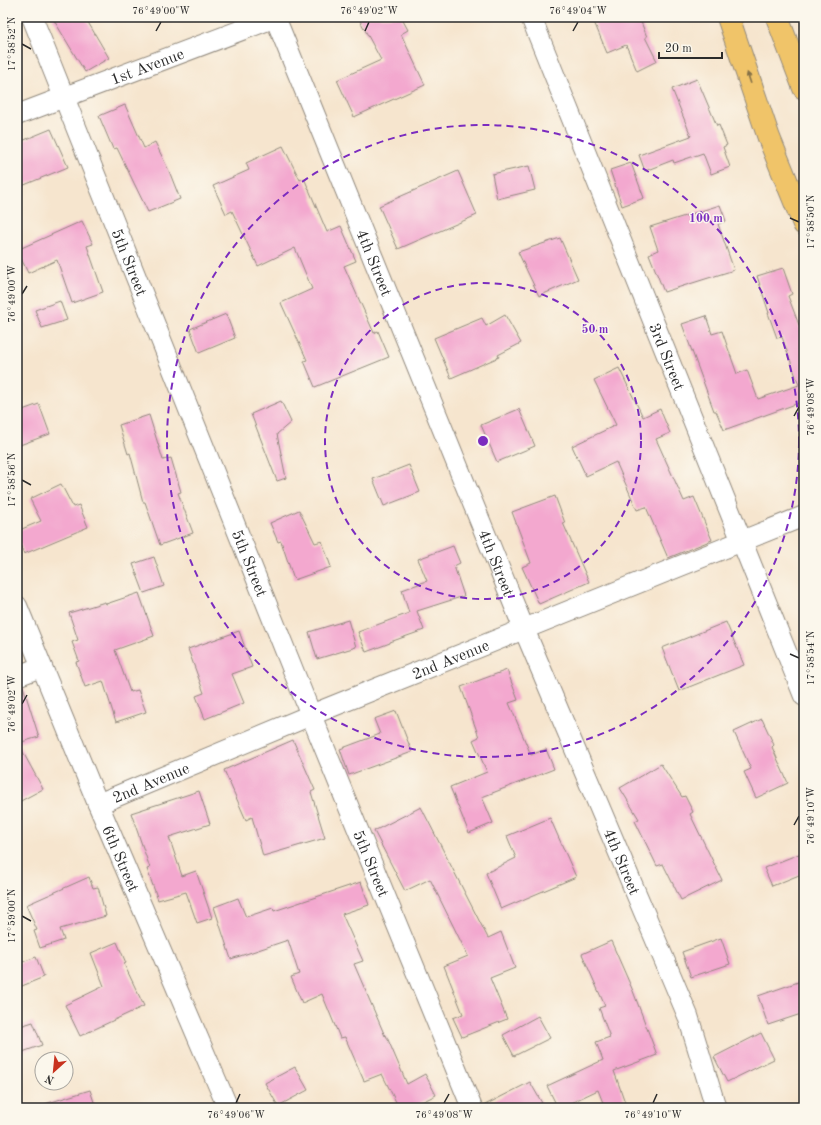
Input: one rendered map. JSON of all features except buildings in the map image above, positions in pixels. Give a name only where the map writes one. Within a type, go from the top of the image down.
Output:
[{"type":"highway","points":[[728,17],[769,138],[804,224]]},
{"type":"highway","points":[[777,17],[804,88]]},
{"type":"highway","points":[[762,115],[804,201]]},
{"type":"street","name":"5th Street","points":[[32,17],[312,715],[472,1108]]},
{"type":"street","name":"1st Avenue","points":[[17,115],[275,17]]},
{"type":"street","name":"4th Street","points":[[275,17],[524,629],[688,1016],[716,1108]]},
{"type":"street","name":"3rd Street","points":[[531,17],[804,696]]},
{"type":"street","name":"2nd Avenue","points":[[98,804],[312,715],[804,516]]},
{"type":"street","name":"6th Street","points":[[17,606],[98,804],[228,1108]]},
{"type":"street","points":[[17,676],[42,667]]}]
